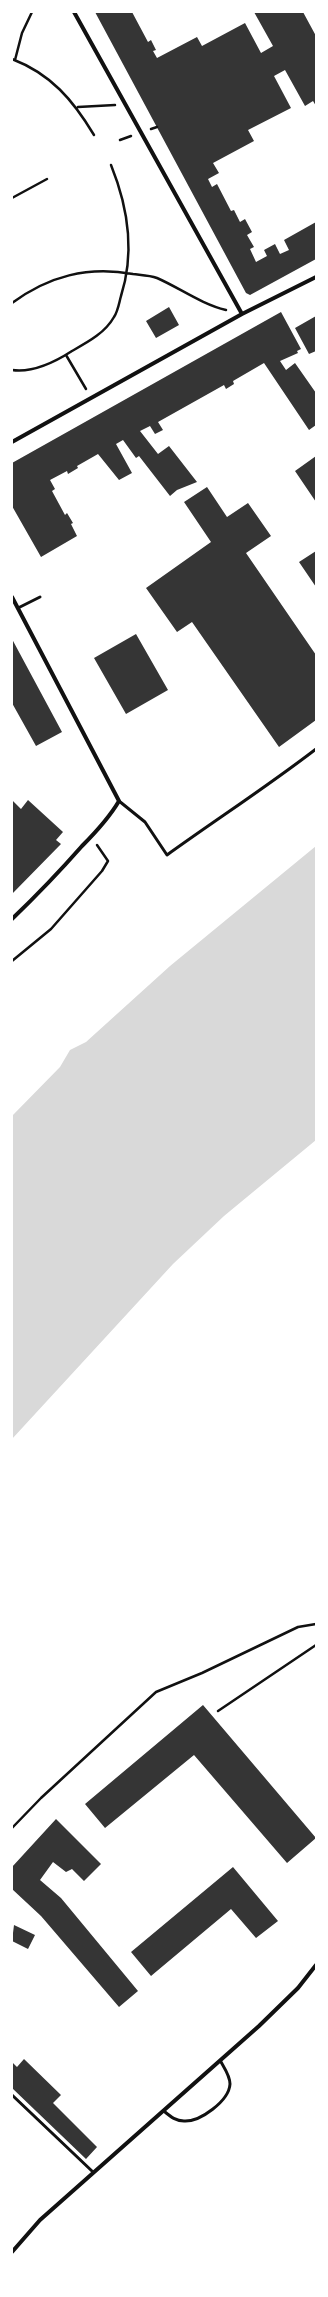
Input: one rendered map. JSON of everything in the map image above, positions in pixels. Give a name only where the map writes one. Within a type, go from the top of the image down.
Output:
[{"type":"street","points":[[74,12],[124,105],[242,314]]},
{"type":"street","points":[[12,442],[242,314],[316,276]]},
{"type":"street","points":[[12,597],[119,801],[112,814],[47,885],[12,919]]},
{"type":"street","points":[[12,2252],[40,2220],[93,2172],[165,2112],[221,2062],[298,1988],[316,1965]]},
{"type":"lane","points":[[18,608],[40,597]]},
{"type":"lane","points":[[119,801],[146,822],[167,855],[245,800],[264,789],[316,749]]},
{"type":"lane","points":[[165,2112],[172,2118],[184,2122],[196,2120],[219,2104],[230,2086],[229,2076],[221,2062]]},
{"type":"lane","points":[[12,2095],[93,2172]]},
{"type":"path","points":[[32,12],[22,33],[14,60],[46,78],[62,90],[78,107],[94,135]]},
{"type":"path","points":[[78,107],[124,105]]},
{"type":"path","points":[[12,370],[34,368],[66,355],[94,338],[115,316],[127,273],[129,236],[119,188],[111,165]]},
{"type":"path","points":[[12,198],[47,179]]},
{"type":"path","points":[[12,303],[41,285],[76,273],[100,270],[155,278],[213,307],[242,314]]},
{"type":"path","points":[[66,355],[87,391]]},
{"type":"path","points":[[12,961],[51,929],[102,871],[108,861],[91,837]]},
{"type":"path","points":[[12,1828],[41,1798],[156,1692],[202,1673],[298,1627],[316,1624]]},
{"type":"path","points":[[218,1711],[316,1645]]},
{"type":"shaded area","points":[[316,846],[316,1140],[224,1216],[173,1264],[12,1439],[12,1116],[60,1067],[70,1050],[86,1042],[170,966]]},
{"type":"building","points":[[95,12],[132,12],[148,42],[151,40],[156,50],[153,51],[157,58],[197,37],[202,46],[245,23],[261,53],[273,46],[254,12],[303,12],[316,36],[316,106],[313,101],[305,106],[285,70],[274,76],[291,108],[248,130],[254,141],[213,163],[219,173],[208,179],[212,187],[217,184],[231,211],[234,210],[240,222],[245,219],[252,232],[247,235],[254,247],[250,249],[256,262],[267,256],[264,250],[275,244],[280,254],[289,250],[284,240],[316,222],[316,259],[250,295],[246,293]]},
{"type":"building","points":[[169,307],[179,325],[156,338],[146,321]]},
{"type":"building","points":[[281,312],[301,349],[297,351],[298,353],[280,361],[286,370],[295,363],[316,393],[316,425],[309,430],[264,363],[233,381],[234,384],[226,389],[224,385],[158,422],[163,430],[155,434],[150,426],[140,431],[158,454],[169,446],[197,482],[177,490],[170,496],[139,456],[136,458],[123,440],[116,444],[132,473],[119,480],[98,454],[77,466],[78,468],[68,474],[67,471],[50,480],[55,489],[52,491],[65,515],[67,513],[73,523],[71,524],[77,536],[41,557],[12,506],[12,463]]},
{"type":"building","points":[[316,316],[316,351],[309,354],[295,328]]},
{"type":"building","points":[[316,456],[316,502],[295,471]]},
{"type":"building","points":[[207,487],[227,517],[248,503],[271,536],[246,553],[316,655],[316,720],[279,747],[192,622],[177,632],[146,588],[211,542],[184,502]]},
{"type":"building","points":[[316,551],[316,587],[299,562]]},
{"type":"building","points":[[136,634],[168,690],[126,714],[94,658]]},
{"type":"building","points":[[12,639],[62,732],[36,746],[12,703]]},
{"type":"building","points":[[12,800],[21,809],[28,800],[63,832],[56,840],[61,844],[12,894]]},
{"type":"building","points":[[203,1705],[316,1838],[287,1863],[194,1755],[105,1828],[85,1804]]},
{"type":"building","points":[[56,1819],[101,1864],[84,1881],[72,1869],[66,1872],[53,1862],[40,1880],[61,1898],[138,1991],[119,2007],[41,1916],[12,1889],[12,1867]]},
{"type":"building","points":[[233,1867],[278,1921],[256,1938],[231,1909],[151,1976],[131,1952]]},
{"type":"building","points":[[14,1925],[35,1935],[28,1949],[12,1941]]},
{"type":"building","points":[[24,2059],[61,2095],[53,2103],[97,2147],[86,2159],[12,2088],[12,2062],[17,2067]]}]
